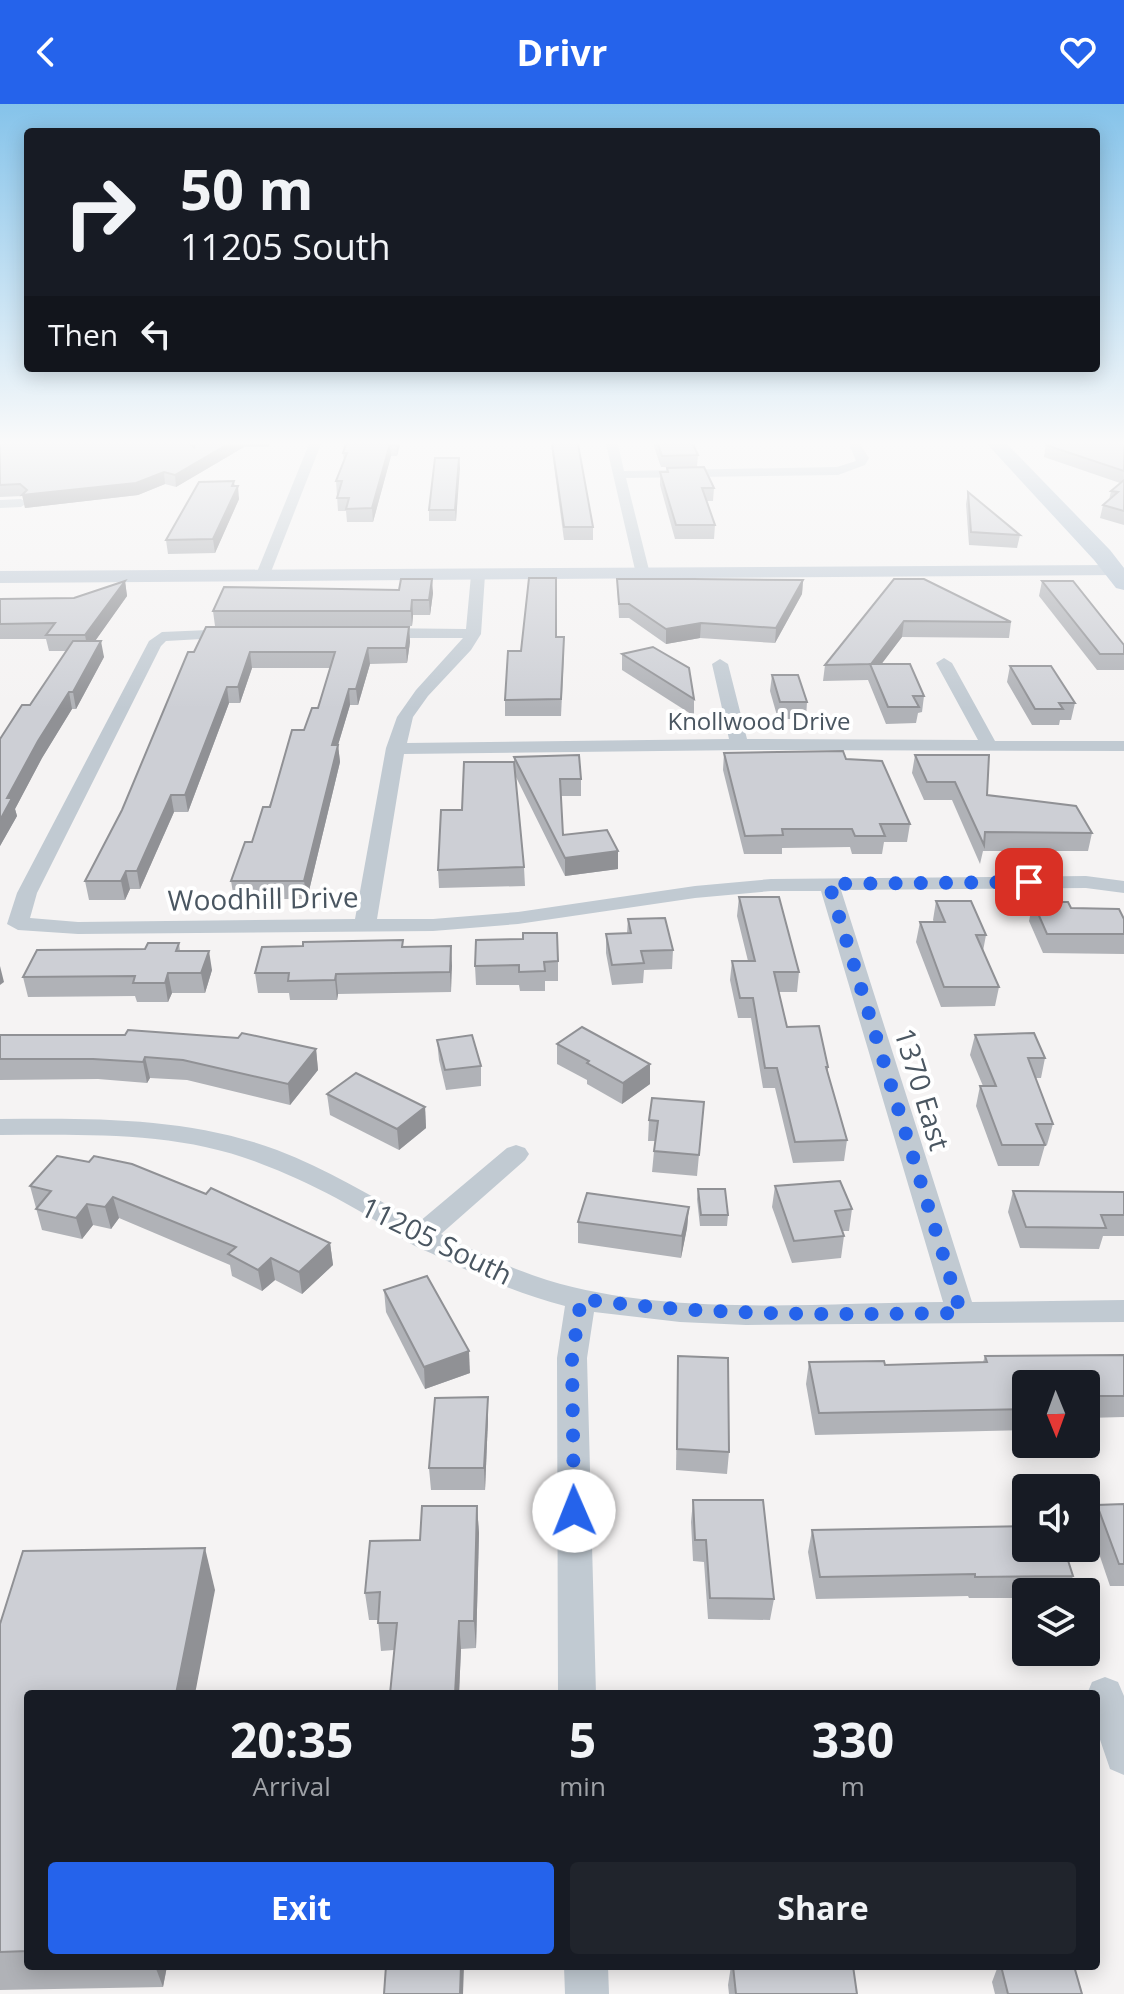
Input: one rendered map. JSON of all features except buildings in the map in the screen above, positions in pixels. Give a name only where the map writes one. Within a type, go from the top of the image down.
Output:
[{"type":"main road","points":[[1080,532],[1121,575]]},
{"type":"main road","points":[[0,577],[1121,575]]},
{"type":"street","points":[[262,577],[280,532]]},
{"type":"street","points":[[633,532],[643,574]]},
{"type":"street","points":[[365,925],[395,748],[412,705],[466,647],[473,634],[478,575]]},
{"type":"street","points":[[367,633],[473,634]]},
{"type":"street","name":"Woodhill Drive","points":[[243,634],[162,637],[148,655],[27,893],[18,924],[78,928],[476,923],[731,888],[1086,882],[1124,887]]},
{"type":"street","points":[[944,663],[990,747]]},
{"type":"street","points":[[720,664],[739,744]]},
{"type":"street","name":"Knollwood Drive","points":[[395,748],[463,750],[739,744],[1124,746]]},
{"type":"street","name":"1370 East","points":[[829,884],[961,1313]]},
{"type":"street","name":"11205 South","points":[[0,1127],[137,1129],[195,1137],[250,1151],[301,1171],[419,1237],[478,1265],[581,1299],[668,1310],[756,1315],[1124,1311]]},
{"type":"street","points":[[419,1237],[516,1154]]},
{"type":"street","points":[[577,1690],[572,1358],[581,1299]]},
{"type":"street","points":[[1108,1695],[1124,1756]]},
{"type":"street","points":[[586,1970],[587,1994]]},
{"type":"route","points":[[574,1511],[572,1358],[581,1299],[668,1310],[756,1315],[961,1313],[829,884],[1029,882]]}]
